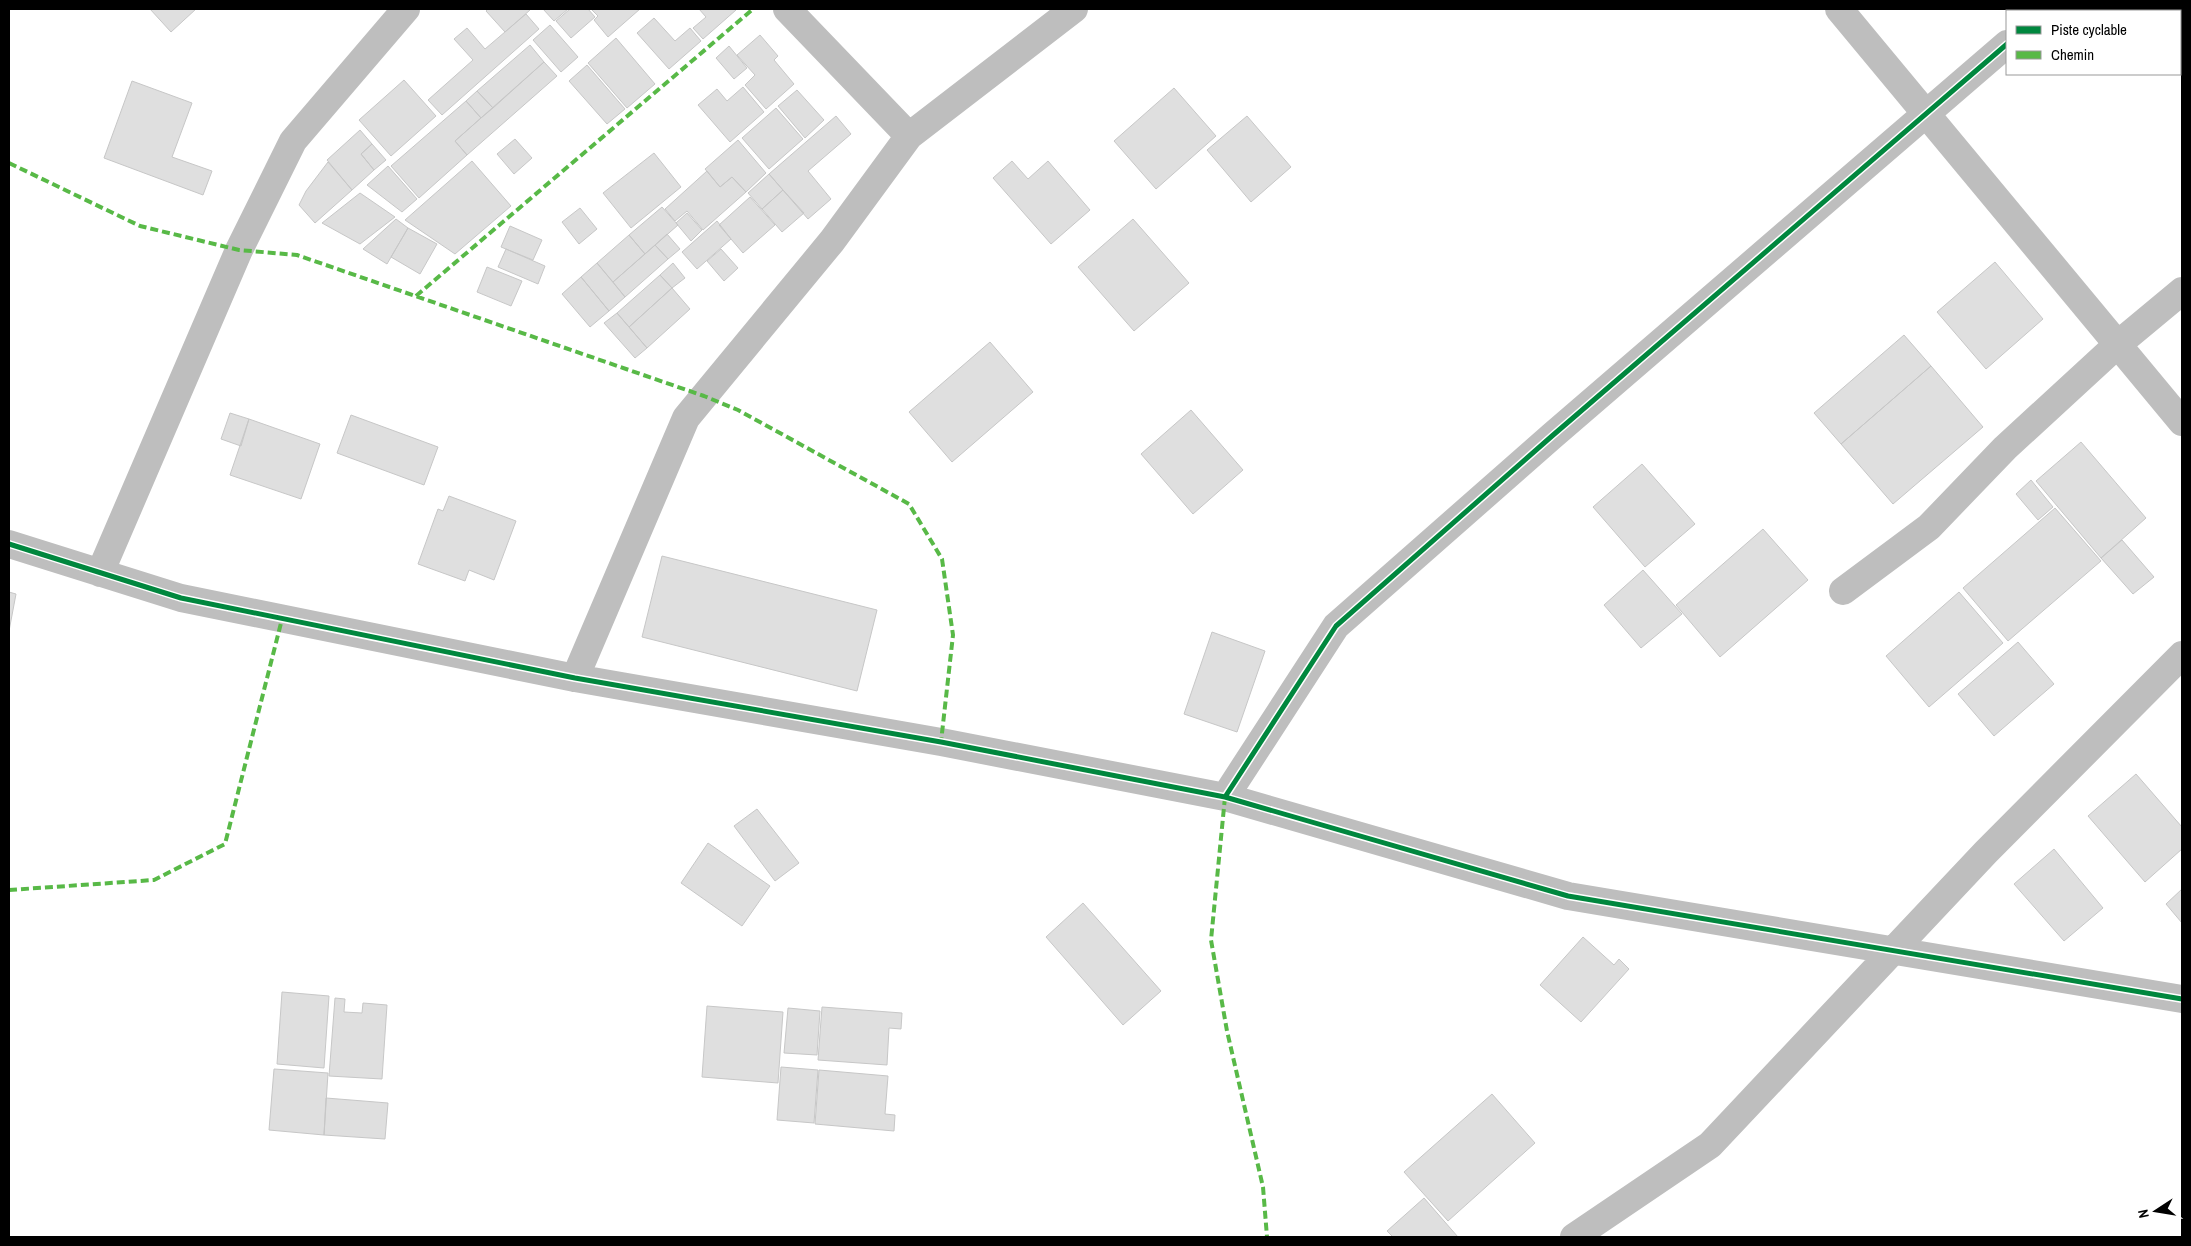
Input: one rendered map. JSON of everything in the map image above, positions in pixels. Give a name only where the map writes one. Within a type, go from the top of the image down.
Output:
[{"type":"street","points":[[100,573],[239,250],[293,141],[406,9]]},
{"type":"street","points":[[787,9],[909,136]]},
{"type":"street","points":[[575,678],[686,418],[832,241],[909,136],[1074,9]]},
{"type":"street","points":[[1839,9],[2182,422]]},
{"type":"street","points":[[1225,797],[1336,626],[1552,436],[2006,45]]},
{"type":"street","points":[[1843,591],[1929,527],[2005,448],[2118,345],[2182,291]]},
{"type":"street","points":[[9,544],[181,598],[575,678],[941,742],[1225,797],[1568,896],[1891,952],[2182,999]]},
{"type":"street","points":[[1574,1237],[1710,1145],[1986,852],[2182,656]]},
{"type":"building","points":[[150,9],[196,9],[171,32]]},
{"type":"building","points":[[488,9],[530,10],[505,32],[486,11]]},
{"type":"building","points":[[543,9],[568,9],[554,21]]},
{"type":"building","points":[[570,9],[588,9],[595,17],[571,38],[556,21]]},
{"type":"building","points":[[591,9],[640,9],[608,37],[594,20],[598,16]]},
{"type":"building","points":[[699,9],[736,10],[703,39],[693,28],[706,17]]},
{"type":"building","points":[[526,14],[539,29],[442,115],[428,100],[473,60],[454,39],[467,28],[485,49]]},
{"type":"building","points":[[654,18],[675,41],[690,28],[701,41],[669,69],[637,33]]},
{"type":"building","points":[[550,25],[578,57],[561,72],[533,40]]},
{"type":"building","points":[[760,35],[778,56],[774,60],[794,84],[766,109],[745,85],[755,75],[737,55]]},
{"type":"building","points":[[616,38],[655,84],[627,108],[588,63]]},
{"type":"building","points":[[530,45],[544,62],[493,108],[477,91]]},
{"type":"building","points":[[729,46],[747,68],[734,79],[716,58]]},
{"type":"building","points":[[544,62],[557,76],[467,155],[455,141]]},
{"type":"building","points":[[587,65],[625,109],[607,124],[569,81]]},
{"type":"building","points":[[404,80],[436,116],[391,156],[359,120]]},
{"type":"building","points":[[132,81],[192,103],[172,157],[212,171],[203,195],[104,158]]},
{"type":"building","points":[[743,87],[764,112],[730,142],[698,105],[717,89],[727,101]]},
{"type":"building","points":[[1174,88],[1216,136],[1156,189],[1114,141]]},
{"type":"building","points":[[797,90],[824,120],[805,138],[778,106]]},
{"type":"building","points":[[477,91],[493,108],[481,118],[466,101]]},
{"type":"building","points":[[466,101],[481,118],[455,141],[467,155],[419,198],[391,166]]},
{"type":"building","points":[[776,108],[803,139],[769,169],[742,138]]},
{"type":"building","points":[[836,116],[851,134],[808,171],[831,199],[808,219],[769,174]]},
{"type":"building","points":[[1247,116],[1291,167],[1251,202],[1207,150]]},
{"type":"building","points":[[360,130],[372,144],[361,154],[374,170],[352,190],[327,160]]},
{"type":"building","points":[[515,139],[532,158],[514,174],[497,154]]},
{"type":"building","points":[[738,140],[766,173],[746,192],[732,177],[720,187],[705,169]]},
{"type":"building","points":[[372,144],[386,160],[374,170],[361,154]]},
{"type":"building","points":[[654,153],[681,187],[631,228],[603,193]]},
{"type":"building","points":[[472,161],[511,206],[455,254],[405,220]]},
{"type":"building","points":[[1012,161],[1028,179],[1048,161],[1090,210],[1051,244],[993,178]]},
{"type":"building","points":[[328,162],[352,190],[315,223],[299,205],[306,191]]},
{"type":"building","points":[[388,166],[417,199],[402,212],[367,185]]},
{"type":"building","points":[[707,171],[720,187],[732,177],[746,192],[703,230],[687,211],[675,221],[665,209]]},
{"type":"building","points":[[769,174],[783,190],[762,209],[748,193]]},
{"type":"building","points":[[783,190],[804,213],[782,232],[762,209]]},
{"type":"building","points":[[360,193],[395,217],[360,244],[322,223]]},
{"type":"building","points":[[750,197],[775,225],[743,253],[719,225]]},
{"type":"building","points":[[662,207],[678,225],[645,254],[629,235]]},
{"type":"building","points":[[580,208],[597,229],[579,244],[562,222]]},
{"type":"building","points":[[687,213],[702,230],[691,241],[676,223]]},
{"type":"building","points":[[396,219],[408,228],[387,264],[363,249]]},
{"type":"building","points":[[1133,219],[1189,283],[1134,331],[1078,267]]},
{"type":"building","points":[[717,221],[731,239],[697,269],[682,252]]},
{"type":"building","points":[[510,226],[542,240],[533,260],[501,247]]},
{"type":"building","points":[[408,228],[437,244],[420,274],[391,257]]},
{"type":"building","points":[[667,234],[680,249],[668,259],[655,245]]},
{"type":"building","points":[[629,235],[645,254],[613,282],[597,263]]},
{"type":"building","points":[[655,245],[668,259],[625,297],[613,282]]},
{"type":"building","points":[[506,249],[545,266],[538,284],[498,267]]},
{"type":"building","points":[[721,249],[738,268],[724,281],[707,261]]},
{"type":"building","points":[[1995,262],[2043,319],[1986,369],[1937,312]]},
{"type":"building","points":[[597,263],[625,297],[609,311],[581,277]]},
{"type":"building","points":[[673,263],[685,278],[672,288],[660,275]]},
{"type":"building","points":[[487,267],[522,281],[511,306],[477,292]]},
{"type":"building","points":[[660,275],[672,288],[629,327],[617,313]]},
{"type":"building","points":[[581,277],[609,311],[590,327],[562,294]]},
{"type":"building","points":[[672,288],[690,309],[647,348],[629,327]]},
{"type":"building","points":[[617,313],[647,348],[635,358],[604,323]]},
{"type":"building","points":[[1904,335],[1931,366],[1841,444],[1814,413]]},
{"type":"building","points":[[990,342],[1033,392],[952,462],[909,412]]},
{"type":"building","points":[[1931,366],[1983,427],[1893,504],[1841,444]]},
{"type":"building","points":[[1191,410],[1243,470],[1193,514],[1141,454]]},
{"type":"building","points":[[230,413],[249,419],[241,446],[221,439]]},
{"type":"building","points":[[351,415],[438,447],[424,485],[337,453]]},
{"type":"building","points":[[249,419],[320,444],[301,499],[230,475]]},
{"type":"building","points":[[2081,442],[2146,518],[2101,558],[2036,481]]},
{"type":"building","points":[[1642,464],[1695,524],[1645,567],[1593,507]]},
{"type":"building","points":[[2031,480],[2053,507],[2038,520],[2016,494]]},
{"type":"building","points":[[449,496],[516,521],[494,580],[469,570],[465,581],[418,564],[438,509],[443,511]]},
{"type":"building","points":[[2055,508],[2101,561],[2008,641],[1963,588]]},
{"type":"building","points":[[1763,529],[1808,580],[1720,657],[1676,605]]},
{"type":"building","points":[[2122,540],[2154,577],[2133,594],[2101,558]]},
{"type":"building","points":[[662,556],[877,610],[857,691],[642,637]]},
{"type":"building","points":[[1643,570],[1682,614],[1641,648],[1604,605]]},
{"type":"building","points":[[9,592],[16,594],[9,631]]},
{"type":"building","points":[[1959,592],[2003,643],[1929,707],[1886,656]]},
{"type":"building","points":[[1212,632],[1265,651],[1237,732],[1184,714]]},
{"type":"building","points":[[2018,642],[2054,684],[1994,736],[1958,694]]},
{"type":"building","points":[[2136,774],[2182,827],[2182,849],[2145,882],[2088,816]]},
{"type":"building","points":[[757,809],[799,863],[775,881],[734,826]]},
{"type":"building","points":[[708,843],[770,886],[742,926],[681,883]]},
{"type":"building","points":[[2054,849],[2103,908],[2064,941],[2014,884]]},
{"type":"building","points":[[2182,889],[2182,923],[2166,904]]},
{"type":"building","points":[[1083,903],[1161,991],[1123,1025],[1046,937]]},
{"type":"building","points":[[1583,937],[1614,965],[1619,959],[1629,969],[1581,1022],[1540,985]]},
{"type":"building","points":[[282,992],[329,996],[324,1068],[277,1064]]},
{"type":"building","points":[[335,998],[345,999],[344,1012],[362,1013],[363,1003],[387,1005],[382,1079],[329,1076]]},
{"type":"building","points":[[707,1006],[783,1012],[778,1083],[702,1077]]},
{"type":"building","points":[[822,1007],[902,1013],[901,1029],[889,1028],[887,1065],[818,1060]]},
{"type":"building","points":[[788,1008],[820,1011],[817,1055],[784,1053]]},
{"type":"building","points":[[781,1067],[818,1070],[814,1123],[777,1120]]},
{"type":"building","points":[[274,1069],[328,1073],[324,1135],[269,1130]]},
{"type":"building","points":[[819,1070],[888,1076],[885,1114],[895,1115],[894,1131],[815,1124]]},
{"type":"building","points":[[1492,1094],[1535,1143],[1448,1221],[1404,1172]]},
{"type":"building","points":[[326,1098],[388,1103],[385,1139],[324,1135]]},
{"type":"building","points":[[1424,1198],[1458,1237],[1393,1237],[1387,1231]]},
{"type":"marked path","points":[[416,296],[753,9]]},
{"type":"marked path","points":[[9,163],[140,226],[239,250],[297,255],[704,396],[738,410],[909,504],[942,559],[953,635],[941,742]]},
{"type":"marked path","points":[[9,890],[154,880],[225,844],[282,619]]},
{"type":"marked path","points":[[1225,797],[1211,940],[1227,1031],[1263,1187],[1267,1237]]},
{"type":"cycle path","points":[[1225,797],[1336,626],[1552,436],[2006,45]]},
{"type":"cycle path","points":[[9,544],[181,598],[575,678],[941,742],[1225,797],[1568,896],[2182,999]]}]
